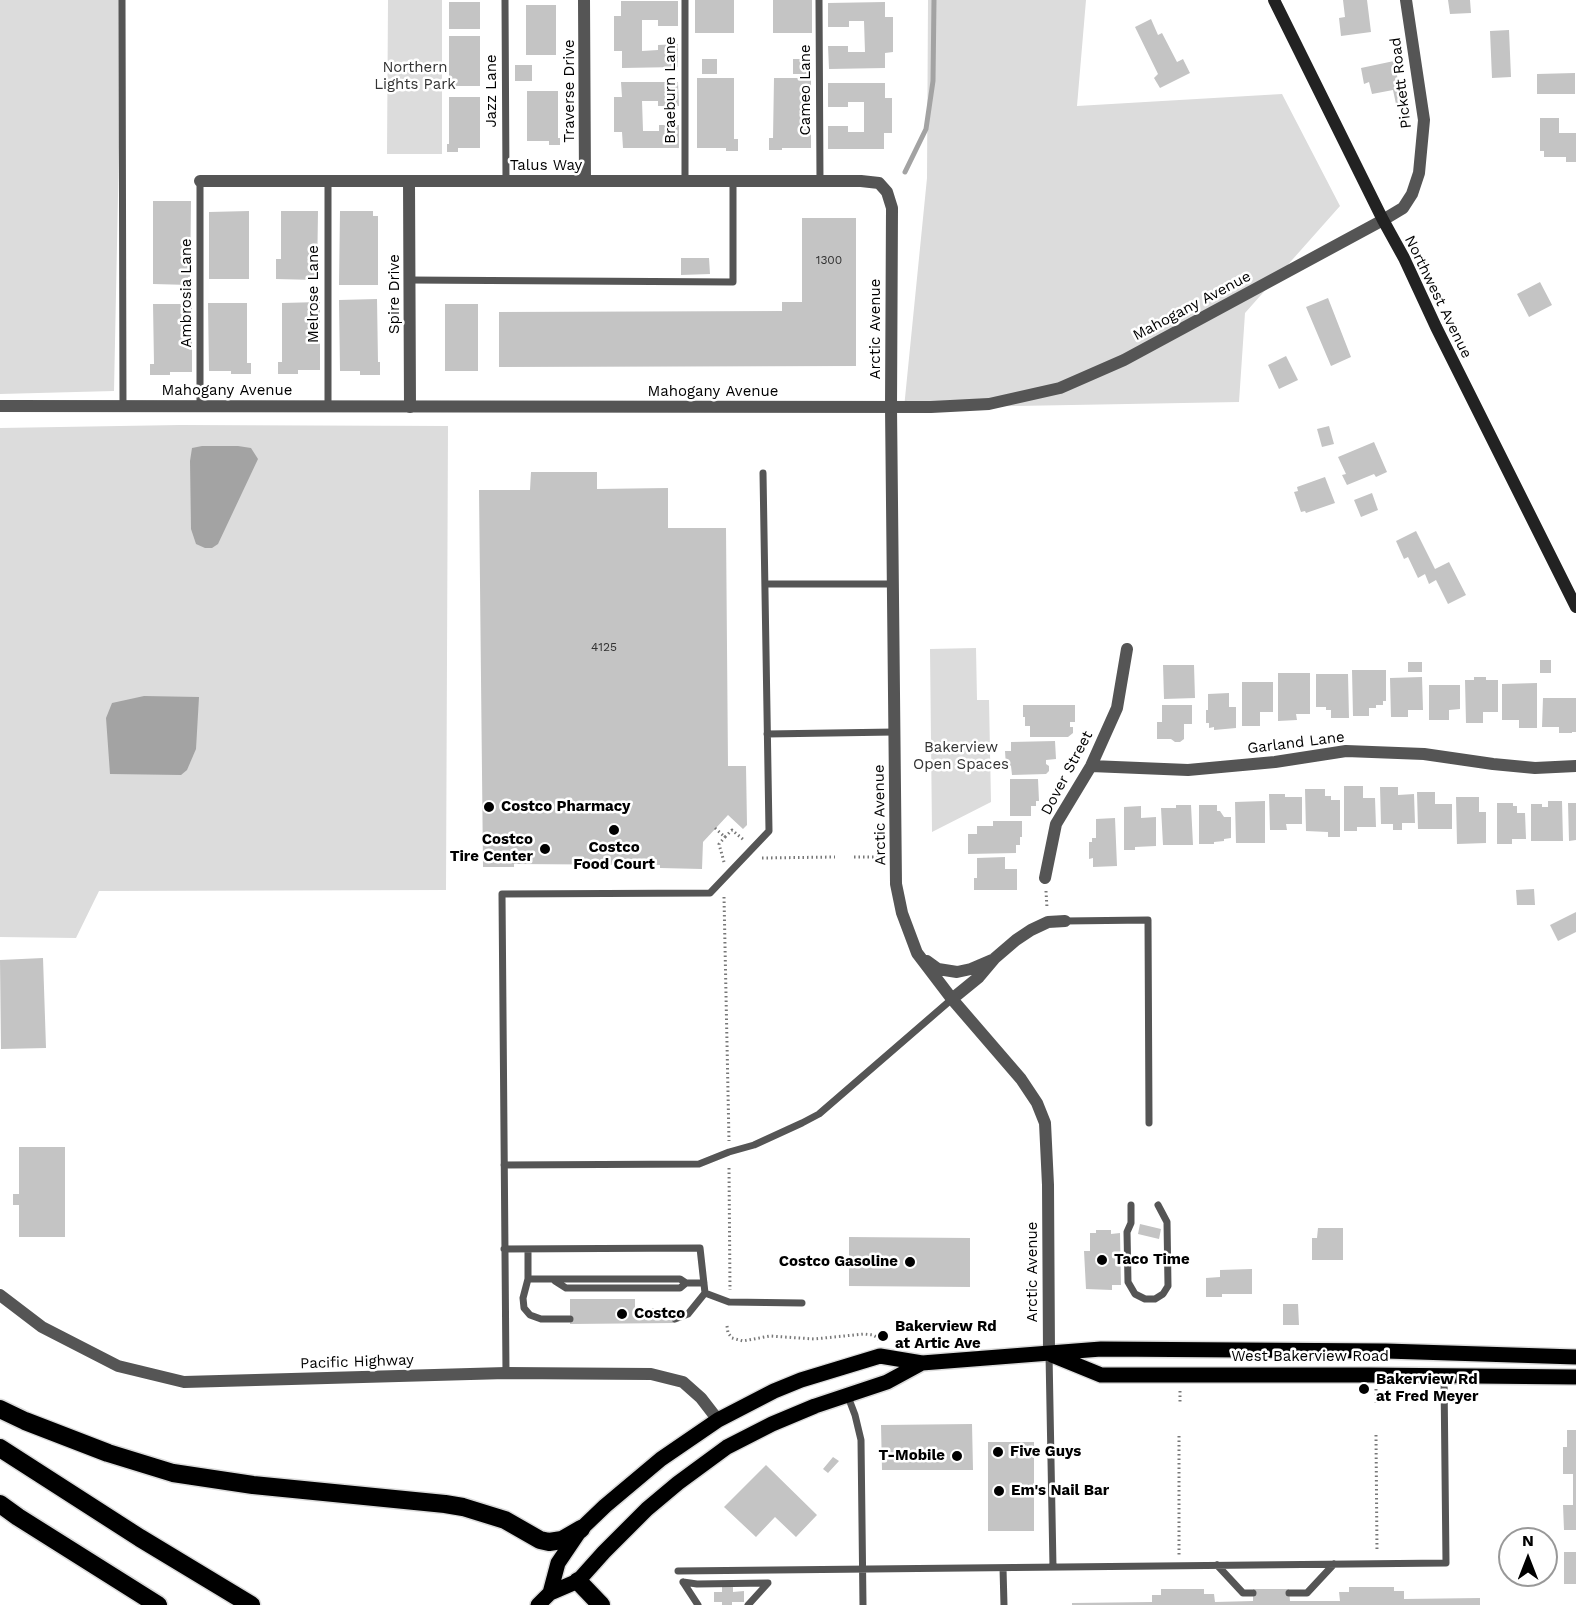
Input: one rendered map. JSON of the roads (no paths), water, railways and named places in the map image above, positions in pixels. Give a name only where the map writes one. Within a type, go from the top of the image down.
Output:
[{"type":"highway","points":[[0,1409],[108,1453],[173,1473],[254,1485],[454,1506],[505,1520],[549,1542],[562,1540],[580,1529]]},
{"type":"highway","points":[[0,1448],[140,1538],[251,1605]]},
{"type":"highway","points":[[0,1504],[158,1605]]},
{"type":"highway","points":[[578,1581],[600,1605]]},
{"type":"main road","name":"Northwest Avenue","points":[[1274,0],[1576,607]]},
{"type":"main road","name":"West Bakerview Road","points":[[550,1593],[558,1563],[580,1529],[661,1459],[718,1420],[774,1391],[801,1380],[880,1356],[922,1363],[1101,1349],[1386,1351],[1576,1357]]},
{"type":"main road","name":"West Bakerview Road","points":[[1049,1354],[1101,1375],[1576,1377]]},
{"type":"main road","points":[[1444,1376],[1456,1366],[1514,1367],[1559,1356]]},
{"type":"main road","name":"West Bakerview Road","points":[[538,1605],[550,1593],[578,1581],[647,1509],[727,1447],[772,1424],[815,1406],[887,1382],[922,1363]]},
{"type":"street","name":"Traverse Drive","points":[[585,0],[585,181]]},
{"type":"street","name":"Pickett Road","points":[[1383,220],[1403,208],[1412,194],[1419,173],[1424,120],[1406,0]]},
{"type":"street","name":"Talus Way","points":[[200,181],[861,181],[879,183],[887,192]]},
{"type":"street","name":"Spire Drive","points":[[409,181],[410,407]]},
{"type":"street","name":"Arctic Avenue","points":[[887,192],[892,208],[891,407],[896,884],[902,913],[917,953],[952,999],[1021,1079],[1037,1103],[1045,1123],[1048,1175],[1049,1354]]},
{"type":"street","name":"Mahogany Avenue","points":[[0,406],[931,407],[989,404],[1060,388],[1140,352],[1383,220]]},
{"type":"street","name":"Dover Street","points":[[1045,878],[1056,824],[1091,766],[1117,708],[1127,649]]},
{"type":"street","name":"Garland Lane","points":[[1091,766],[1188,770],[1275,762],[1346,751],[1425,754],[1535,768],[1576,766]]},
{"type":"street","points":[[952,999],[979,977],[995,958],[1016,940],[1048,922],[1065,921]]},
{"type":"street","points":[[917,953],[938,969],[957,972],[971,969],[995,958]]},
{"type":"street","name":"Pacific Highway","points":[[0,1295],[42,1327],[118,1366],[184,1382],[506,1373],[651,1374],[683,1382],[701,1398],[718,1420]]},
{"type":"lane","points":[[122,0],[123,406]]},
{"type":"lane","name":"Jazz Lane","points":[[505,0],[506,181]]},
{"type":"lane","name":"Braeburn Lane","points":[[684,181],[685,0]]},
{"type":"lane","name":"Cameo Lane","points":[[819,0],[820,181]]},
{"type":"lane","name":"Ambrosia Lane","points":[[200,181],[200,406]]},
{"type":"lane","name":"Melrose Lane","points":[[328,181],[328,406]]},
{"type":"lane","points":[[410,280],[733,282],[733,181]]},
{"type":"lane","points":[[506,1373],[502,894],[710,893],[770,831],[763,474]]},
{"type":"lane","points":[[765,584],[894,584]]},
{"type":"lane","points":[[767,734],[894,732]]},
{"type":"lane","points":[[1065,921],[1148,920],[1149,1124]]},
{"type":"lane","points":[[504,1165],[699,1164],[754,1145],[819,1114],[952,999]]},
{"type":"lane","points":[[1131,1205],[1131,1222],[1127,1232],[1128,1282],[1135,1294],[1145,1299],[1155,1299],[1168,1286],[1167,1222],[1158,1205]]},
{"type":"lane","points":[[504,1249],[700,1248],[705,1293],[688,1314],[675,1319]]},
{"type":"lane","points":[[528,1249],[528,1279],[523,1298],[524,1308],[530,1315],[541,1319],[570,1319]]},
{"type":"lane","points":[[528,1279],[680,1279],[686,1283],[704,1283]]},
{"type":"lane","points":[[705,1293],[729,1302],[802,1304]]},
{"type":"lane","name":"Arctic Avenue","points":[[1049,1354],[1053,1567]]},
{"type":"lane","points":[[678,1571],[1446,1563],[1444,1376]]},
{"type":"lane","points":[[847,1394],[855,1414],[861,1440],[862,1605]]},
{"type":"lane","points":[[1289,1593],[1307,1593],[1334,1564]]},
{"type":"lane","points":[[1217,1565],[1243,1593],[1253,1593]]},
{"type":"lane","points":[[1003,1568],[1004,1605]]},
{"type":"lane","points":[[698,1605],[683,1582],[697,1584],[768,1583],[748,1605]]},
{"type":"waterway","points":[[905,172],[926,129],[933,81],[934,0]]},
{"type":"place","name":"Costco Pharmacy","points":[[489,807]]},
{"type":"place","name":"Costco Food Court","points":[[614,830]]},
{"type":"place","name":"Costco Tire Center","points":[[545,849]]},
{"type":"place","name":"Taco Time","points":[[1102,1260]]},
{"type":"place","name":"Costco Gasoline","points":[[910,1262]]},
{"type":"place","name":"Costco","points":[[622,1314]]},
{"type":"place","name":"Bakerview Rd at Artic Ave","points":[[883,1336]]},
{"type":"place","name":"Bakerview Rd at Fred Meyer","points":[[1364,1389]]},
{"type":"place","name":"Five Guys","points":[[998,1452]]},
{"type":"place","name":"T-Mobile","points":[[957,1456]]},
{"type":"place","name":"Em's Nail Bar","points":[[999,1491]]},
{"type":"park label","name":"Northern Lights Park","points":[[415,76]]},
{"type":"park label","name":"Bakerview Open Spaces","points":[[961,756]]}]
